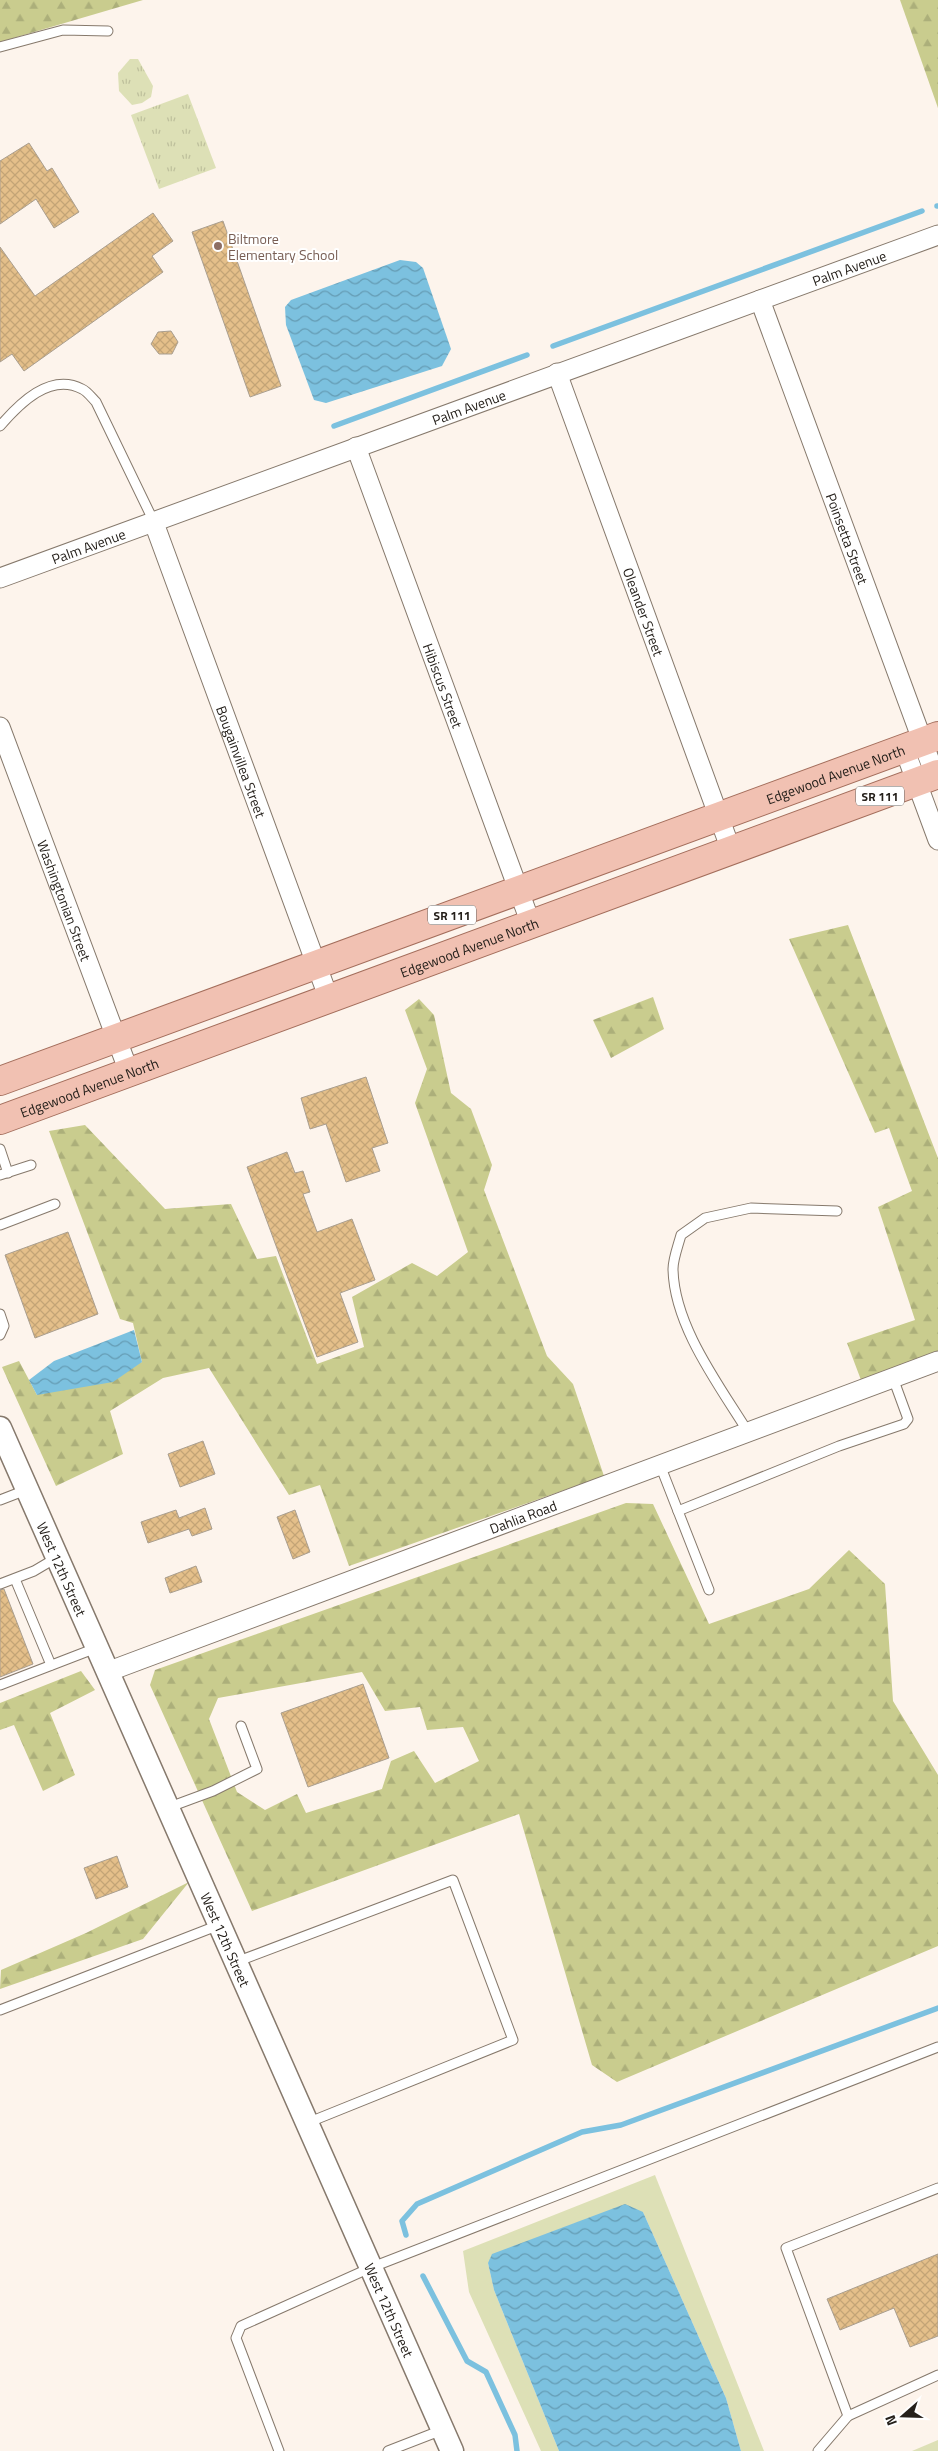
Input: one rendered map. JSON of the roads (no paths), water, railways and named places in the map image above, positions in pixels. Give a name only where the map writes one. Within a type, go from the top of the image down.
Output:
[{"type":"main road","name":"Edgewood Avenue North","points":[[0,1081],[921,742]]},
{"type":"main road","name":"Edgewood Avenue North","points":[[0,1120],[930,777]]},
{"type":"street","name":"Palm Avenue","points":[[0,578],[938,235]]},
{"type":"street","name":"Poinsetta Street","points":[[760,300],[921,742],[930,777],[938,840]]},
{"type":"street","name":"Oleander Street","points":[[557,374],[731,850]]},
{"type":"street","name":"Hibiscus Street","points":[[356,447],[531,924]]},
{"type":"street","name":"Bougainvillea Street","points":[[154,523],[329,999]]},
{"type":"street","name":"Washingtonian Street","points":[[0,728],[129,1072]]},
{"type":"street","name":"Dahlia Road","points":[[107,1672],[938,1360]]},
{"type":"street","name":"West 12th Street","points":[[0,1428],[452,2451]]},
{"type":"lane","points":[[0,47],[63,30],[108,31]]},
{"type":"lane","points":[[0,426],[37,392],[51,385],[68,384],[83,389],[96,402],[154,523]]},
{"type":"lane","points":[[0,1149],[4,1174],[31,1164]]},
{"type":"lane","points":[[0,1224],[55,1204]]},
{"type":"lane","points":[[748,1432],[690,1335],[680,1307],[673,1268],[681,1235],[705,1218],[751,1208],[837,1210]]},
{"type":"lane","points":[[0,1314],[4,1326],[0,1335]]},
{"type":"lane","points":[[678,1511],[839,1446],[904,1424],[908,1419],[893,1378]]},
{"type":"lane","points":[[660,1465],[709,1590]]},
{"type":"lane","points":[[0,1500],[26,1490]]},
{"type":"lane","points":[[0,1584],[15,1579],[56,1558]]},
{"type":"lane","points":[[15,1579],[51,1665]]},
{"type":"lane","points":[[0,1685],[96,1648]]},
{"type":"lane","points":[[167,1808],[214,1790],[257,1769],[242,1726]]},
{"type":"lane","points":[[236,1962],[453,1880],[514,2040],[307,2123]]},
{"type":"lane","points":[[0,2010],[219,1925]]},
{"type":"lane","points":[[280,2451],[236,2338],[241,2326],[370,2268],[938,2047]]},
{"type":"lane","points":[[848,2416],[786,2248],[938,2188]]},
{"type":"lane","points":[[818,2451],[848,2416],[938,2375]]},
{"type":"lane","points":[[388,2451],[442,2430]]},
{"type":"water","points":[[400,260],[416,262],[423,268],[451,349],[442,366],[326,403],[314,400],[286,325],[285,307],[291,300]]},
{"type":"water","points":[[134,1330],[142,1362],[113,1382],[37,1395],[29,1380],[54,1361]]},
{"type":"water","points":[[625,2204],[643,2212],[726,2398],[741,2451],[559,2451],[494,2290],[488,2263],[492,2254]]},
{"type":"waterway","points":[[553,346],[922,211]]},
{"type":"waterway","points":[[334,426],[527,355]]},
{"type":"waterway","points":[[406,2235],[402,2221],[417,2204],[582,2132],[621,2125],[938,2008]]},
{"type":"waterway","points":[[423,2276],[467,2361],[486,2372],[515,2435],[517,2451]]},
{"type":"place","name":"Biltmore Elementary School","points":[[218,246]]}]
